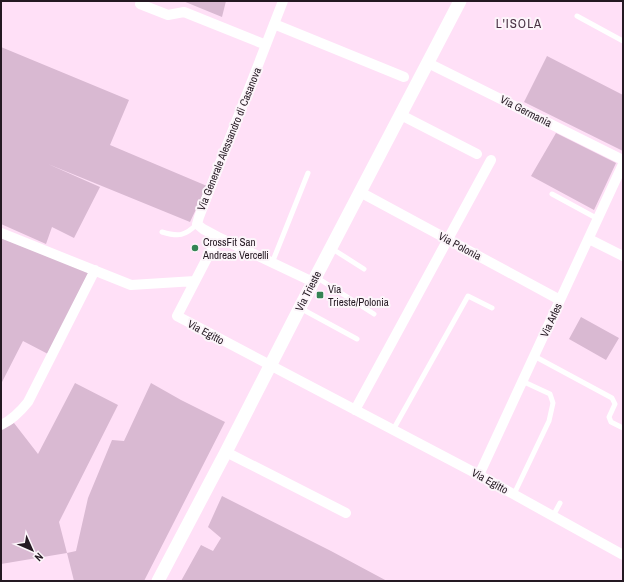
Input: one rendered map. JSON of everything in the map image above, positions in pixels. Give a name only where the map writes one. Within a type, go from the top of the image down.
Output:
[{"type":"street","name":"Via Generale Alessandro di Casanova","points":[[283,1],[198,217],[197,224],[218,237],[272,262],[314,279]]},
{"type":"street","name":"Via Trieste","points":[[158,581],[460,1]]},
{"type":"street","points":[[140,4],[168,15],[184,12],[266,45]]},
{"type":"street","points":[[274,24],[404,77]]},
{"type":"street","name":"Via Germania","points":[[428,63],[623,160]]},
{"type":"street","points":[[401,115],[477,154]]},
{"type":"street","points":[[355,410],[491,160]]},
{"type":"street","name":"Via Arles","points":[[479,475],[623,164]]},
{"type":"street","name":"Via Polonia","points":[[360,192],[560,300]]},
{"type":"street","points":[[1,233],[131,285],[195,281]]},
{"type":"street","name":"Via Egitto","points":[[218,237],[177,316],[479,475],[623,555]]},
{"type":"street","points":[[589,239],[623,256]]},
{"type":"street","points":[[1,425],[9,421],[20,412],[28,402],[95,270]]},
{"type":"street","points":[[226,452],[346,513]]},
{"type":"lane","points":[[577,16],[623,41]]},
{"type":"lane","points":[[272,262],[308,173]]},
{"type":"lane","points":[[552,194],[598,219]]},
{"type":"lane","points":[[162,232],[173,235],[182,235],[188,233],[197,224]]},
{"type":"lane","points":[[331,248],[364,269]]},
{"type":"lane","points":[[314,279],[374,314]]},
{"type":"lane","points":[[393,430],[468,296],[492,308]]},
{"type":"lane","points":[[300,308],[357,339]]},
{"type":"lane","points":[[534,356],[612,398],[615,404],[609,417],[611,422],[623,428]]},
{"type":"lane","points":[[514,494],[549,421],[553,403],[550,394],[522,381]]},
{"type":"lane","points":[[553,516],[560,503]]},
{"type":"shaded area","points":[[183,1],[226,1],[222,17]]},
{"type":"shaded area","points":[[1,47],[129,100],[110,145],[207,186],[190,222],[48,164],[100,187],[74,238],[52,227],[46,244],[1,224]]},
{"type":"shaded area","points":[[547,56],[623,95],[623,151],[524,102]]},
{"type":"shaded area","points":[[556,133],[616,163],[594,210],[531,176]]},
{"type":"shaded area","points":[[1,236],[89,272],[48,354],[23,341],[1,384]]},
{"type":"shaded area","points":[[581,317],[619,338],[606,360],[569,339]]},
{"type":"shaded area","points":[[75,383],[118,405],[59,522],[67,553],[1,564],[1,429],[14,423],[38,454]]},
{"type":"shaded area","points":[[151,383],[225,422],[144,581],[74,581],[67,553],[76,551],[88,498],[112,440],[124,441]]},
{"type":"shaded area","points":[[222,496],[387,581],[181,581],[201,545],[213,551],[221,538],[208,527]]},
{"type":"place","name":"CrossFit San Andreas Vercelli","points":[[195,248]]},
{"type":"place","name":"Via Trieste/Polonia","points":[[320,295]]},
{"type":"district","name":"L'ISOLA","points":[[519,23]]}]
